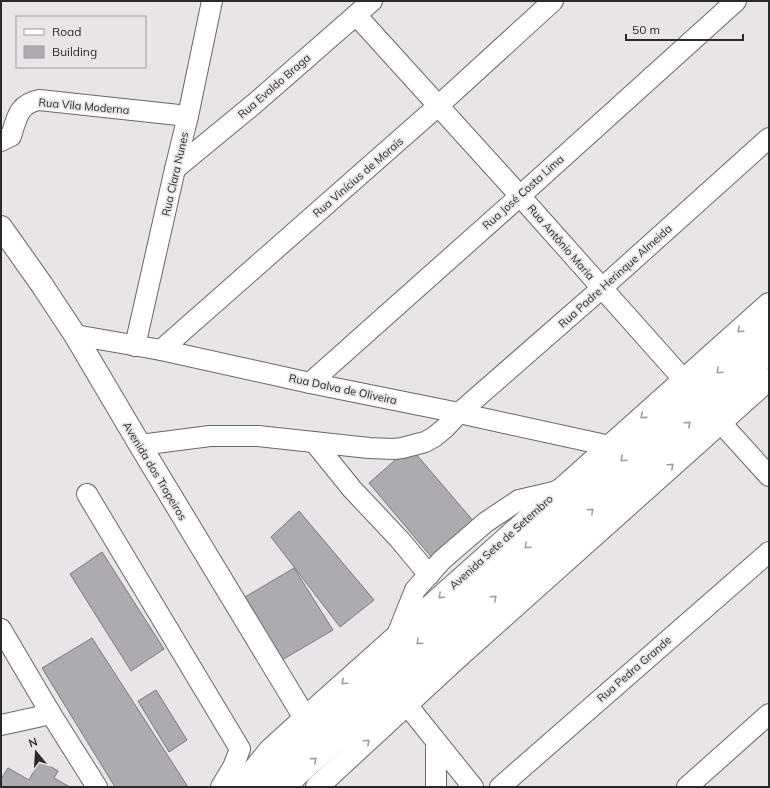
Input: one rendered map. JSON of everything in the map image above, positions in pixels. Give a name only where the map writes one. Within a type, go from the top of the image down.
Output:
[{"type":"main road","name":"Avenida dos Tropeiros","points":[[1,227],[75,335],[305,718]]},
{"type":"main road","name":"Avenida Sete de Setembro","points":[[244,782],[288,759],[565,498],[610,446],[769,304]]},
{"type":"main road","name":"Avenida Sete de Setembro","points":[[244,782],[270,750],[397,635],[565,498],[769,326]]},
{"type":"main road","points":[[286,787],[297,775],[401,680],[769,352]]},
{"type":"main road","points":[[317,787],[458,656],[769,379]]},
{"type":"main road","points":[[401,680],[458,656]]},
{"type":"street","name":"Rua Clara Nunes","points":[[135,346],[188,116],[212,1]]},
{"type":"street","name":"Rua Evaldo Braga","points":[[175,169],[254,104],[372,1]]},
{"type":"street","name":"Rua Vinícius de Morais","points":[[161,350],[438,106],[553,1]]},
{"type":"street","name":"Rua José Costa Lima","points":[[310,383],[736,1]]},
{"type":"street","name":"Rua Antônio Maria","points":[[356,15],[684,380]]},
{"type":"street","name":"Rua Vila Moderna","points":[[1,141],[11,136],[20,112],[25,105],[39,100],[188,116]]},
{"type":"street","name":"Rua Padre Herinque Almeida","points":[[140,445],[210,436],[258,436],[369,448],[394,449],[425,442],[445,428],[459,413],[602,288],[769,138]]},
{"type":"street","name":"Rua Dalva de Oliveira","points":[[75,335],[161,350],[610,446]]},
{"type":"street","points":[[720,422],[769,476]]},
{"type":"street","points":[[314,442],[352,489],[400,540],[429,575]]},
{"type":"street","points":[[87,494],[240,749],[244,782],[220,787]]},
{"type":"street","points":[[397,635],[415,590],[442,560],[486,522],[519,500],[565,498]]},
{"type":"street","name":"Rua Pedra Grande","points":[[500,787],[769,552]]},
{"type":"street","points":[[1,629],[51,714],[97,787]]},
{"type":"street","points":[[407,704],[472,787]]},
{"type":"street","points":[[1,725],[51,714]]},
{"type":"street","points":[[687,787],[769,714]]},
{"type":"street","points":[[436,742],[436,787]]},
{"type":"building","points":[[410,447],[475,523],[433,559],[369,483]]},
{"type":"building","points":[[299,511],[374,600],[340,627],[271,537]]},
{"type":"building","points":[[102,552],[164,649],[131,671],[70,574]]},
{"type":"building","points":[[294,568],[333,630],[282,660],[245,597]]},
{"type":"building","points":[[92,638],[188,787],[115,787],[42,668]]},
{"type":"building","points":[[156,690],[187,740],[169,752],[138,701]]},
{"type":"building","points":[[40,760],[58,771],[54,778],[70,787],[1,787],[1,779],[8,768],[29,780]]}]
